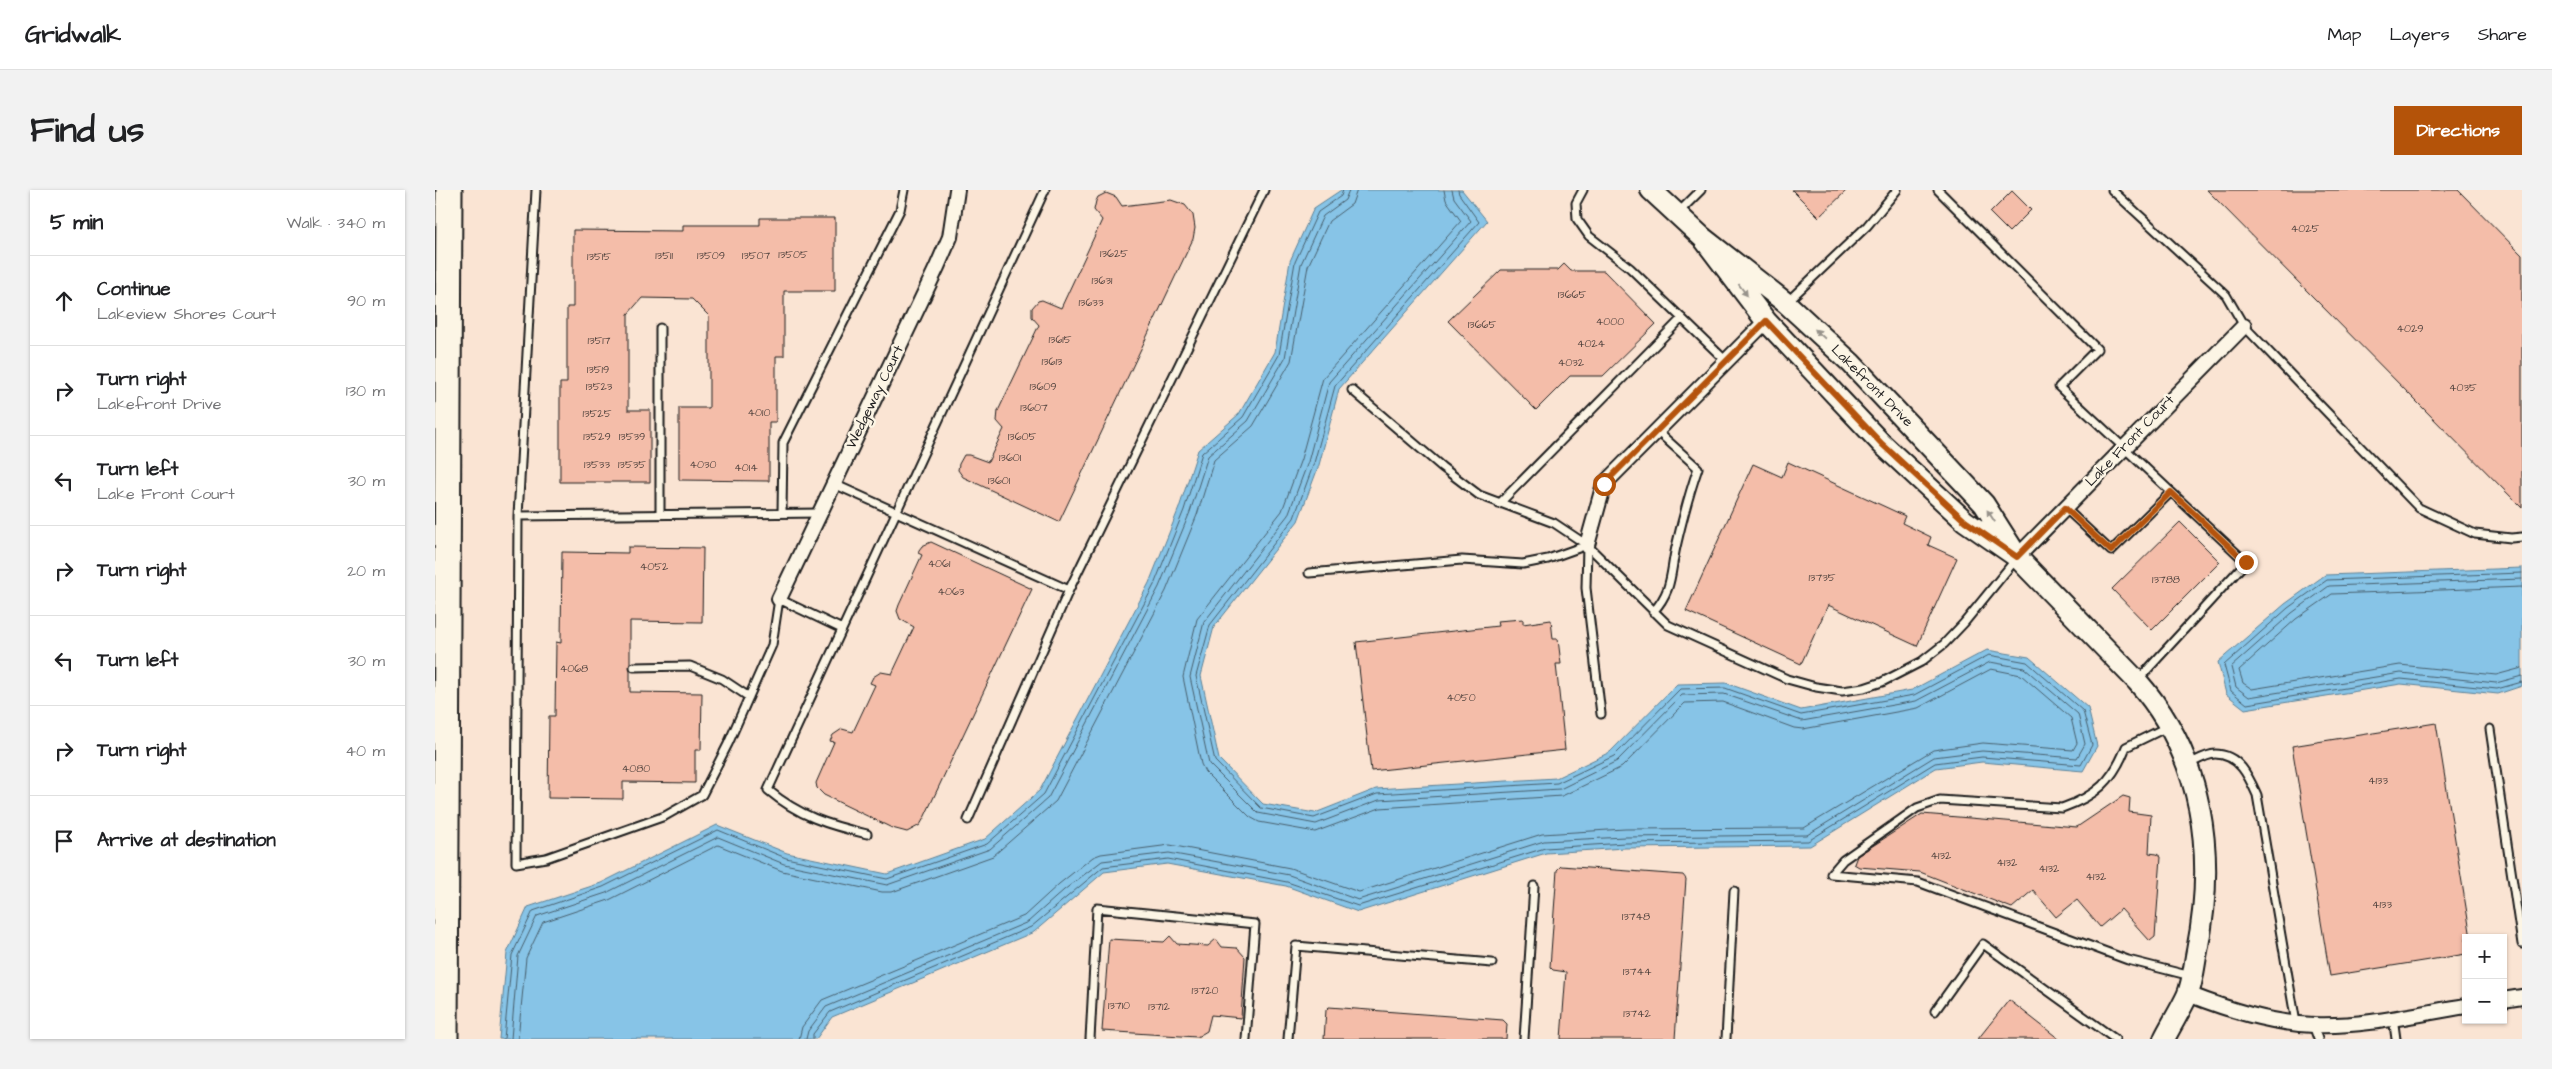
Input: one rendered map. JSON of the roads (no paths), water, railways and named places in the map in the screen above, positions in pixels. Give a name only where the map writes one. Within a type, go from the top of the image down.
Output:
[{"type":"highway","points":[[445,1039],[449,190]]},
{"type":"street","name":"Wedgeway Court","points":[[779,599],[944,252],[950,237],[957,190]]},
{"type":"street","name":"Lakefront Drive","points":[[1651,190],[1703,238],[1786,303],[1851,363],[1905,418],[1983,504],[2017,557]]},
{"type":"street","name":"Lakefront Drive","points":[[1703,238],[1766,321],[1882,444],[1965,521],[2017,557],[2137,681],[2152,698],[2177,738],[2194,783],[2203,836],[2205,886],[2200,934],[2190,985],[2163,1039]]},
{"type":"street","points":[[1587,545],[1604,484],[1766,321]]},
{"type":"street","name":"Lake Front Court","points":[[2017,557],[2243,326]]},
{"type":"street","points":[[2190,985],[2239,1013],[2313,1025],[2343,1024],[2462,1007]]},
{"type":"street","points":[[2507,999],[2522,997]]},
{"type":"lane","points":[[536,190],[518,516],[516,863],[546,858],[665,816],[701,795],[772,645],[779,599],[841,629]]},
{"type":"lane","points":[[782,513],[783,443],[900,210],[904,190]]},
{"type":"lane","points":[[867,834],[825,824],[786,805],[768,790],[895,511],[1045,190]]},
{"type":"lane","points":[[967,820],[1069,590],[1264,190]]},
{"type":"lane","points":[[1583,190],[1576,203],[1577,218],[1589,236],[1630,268],[1726,361]]},
{"type":"lane","points":[[1677,214],[1701,190]]},
{"type":"lane","points":[[1786,303],[1867,226],[1897,190]]},
{"type":"lane","points":[[1938,190],[2097,349],[2059,387],[2246,562],[2137,681]]},
{"type":"lane","points":[[2112,190],[2226,295],[2243,326],[2419,508],[2475,534],[2511,538],[2522,537]]},
{"type":"lane","points":[[1499,504],[1682,318]]},
{"type":"lane","points":[[659,514],[660,328]]},
{"type":"lane","points":[[1353,390],[1479,495],[1554,523],[1587,545],[1668,625],[1787,679],[1842,691],[1864,688],[1907,670],[1944,644],[1964,623],[2017,557]]},
{"type":"lane","points":[[1653,612],[1663,601],[1672,577],[1675,550],[1698,468],[1657,431]]},
{"type":"lane","points":[[834,484],[1069,590]]},
{"type":"lane","points":[[2065,508],[2111,551],[2171,492]]},
{"type":"lane","points":[[518,516],[821,513]]},
{"type":"lane","points":[[1309,573],[1463,560],[1523,564],[1548,560],[1587,545]]},
{"type":"lane","points":[[1587,545],[1586,588],[1601,714]]},
{"type":"lane","points":[[634,666],[690,666],[722,679],[749,697]]},
{"type":"lane","points":[[2170,726],[2126,747],[2114,773],[2080,801],[2062,808],[1940,800],[1917,808],[1843,860],[1831,874],[1918,882],[2190,985]]},
{"type":"lane","points":[[2490,729],[2522,944]]},
{"type":"lane","points":[[2187,764],[2214,754],[2229,758],[2246,771],[2257,795],[2296,1023]]},
{"type":"lane","points":[[1524,1039],[1534,886]]},
{"type":"lane","points":[[1726,1039],[1735,891]]},
{"type":"lane","points":[[1090,1039],[1097,908],[1255,924],[1246,1039]]},
{"type":"lane","points":[[1935,1011],[1983,944],[2115,1039]]},
{"type":"lane","points":[[1288,1039],[1296,946],[1492,963]]},
{"type":"lane","points":[[2393,1017],[2396,1039]]},
{"type":"lane","points":[[2313,1025],[2319,1039]]},
{"type":"water","points":[[1341,190],[1462,190],[1487,221],[1339,389],[1319,465],[1298,521],[1214,627],[1201,676],[1219,759],[1263,804],[1315,813],[1376,789],[1556,778],[1610,752],[1677,684],[1726,683],[1801,710],[1912,690],[1987,650],[2029,657],[2088,708],[2097,746],[2083,771],[1982,762],[1936,768],[1810,846],[1625,848],[1546,853],[1358,912],[1286,886],[1167,864],[1104,872],[1034,932],[832,1017],[816,1039],[499,1039],[507,953],[528,907],[601,883],[717,825],[787,853],[887,874],[985,839],[1040,790],[1149,583],[1179,508],[1198,450],[1239,414],[1275,352],[1290,261],[1314,208]]},
{"type":"water","points":[[2522,568],[2522,686],[2498,694],[2401,684],[2245,709],[2226,694],[2218,662],[2285,604],[2325,575]]}]
